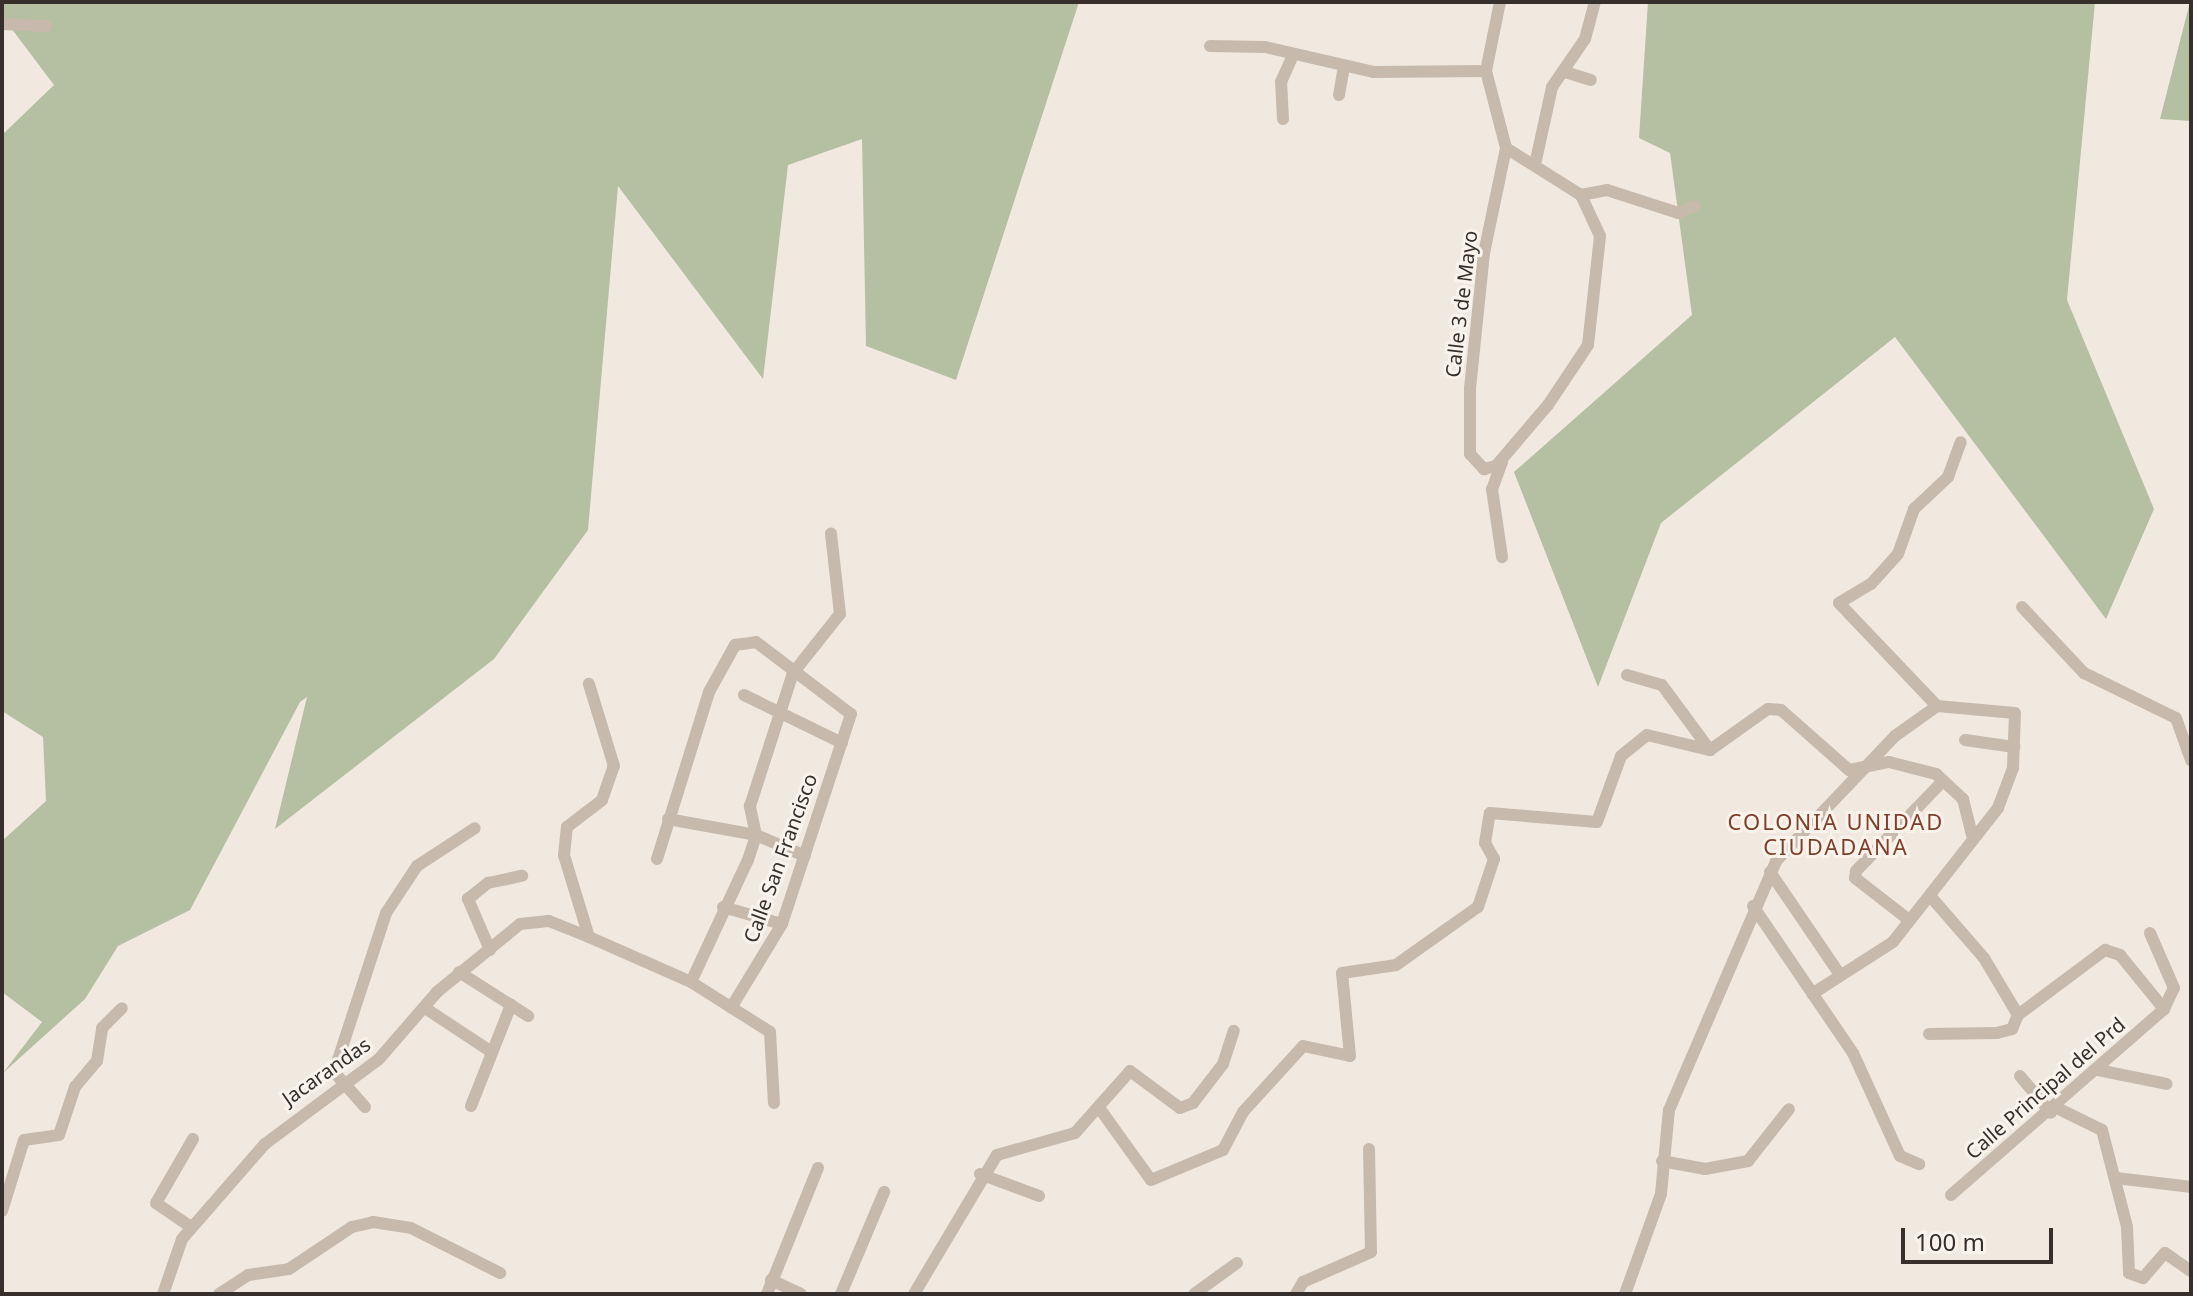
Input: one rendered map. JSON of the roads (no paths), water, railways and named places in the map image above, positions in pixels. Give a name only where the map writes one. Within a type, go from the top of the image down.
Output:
[{"type":"street","points":[[1500,2],[1486,71],[1506,148],[1536,160],[1581,195],[1600,236],[1588,345],[1503,459],[1492,489],[1502,557]]},
{"type":"street","points":[[1536,160],[1552,87],[1565,72],[1595,2]]},
{"type":"street","points":[[2,24],[46,26]]},
{"type":"street","points":[[1210,46],[1265,47],[1292,57],[1344,66],[1486,71]]},
{"type":"street","points":[[1283,119],[1281,82],[1292,57]]},
{"type":"street","points":[[1339,95],[1344,66]]},
{"type":"street","points":[[1565,72],[1591,80]]},
{"type":"street","name":"Calle 3 de Mayo","points":[[1503,459],[1496,466],[1475,465],[1470,388],[1484,253],[1506,148]]},
{"type":"street","points":[[1581,195],[1607,190],[1678,213],[1695,206]]},
{"type":"street","points":[[1812,994],[1839,973],[1893,942],[1931,897],[1972,836],[2011,789],[2015,713],[1937,706],[1839,603],[1871,584],[1898,554],[1914,509],[1948,477],[1961,442]]},
{"type":"street","points":[[691,982],[756,835],[750,806],[793,673],[840,614],[831,534]]},
{"type":"street","points":[[2022,607],[2084,673],[2176,718],[2191,760]]},
{"type":"street","points":[[657,859],[709,692],[745,640],[793,673]]},
{"type":"street","name":"Calle San Francisco","points":[[731,1008],[782,924],[851,714],[793,673]]},
{"type":"street","points":[[1627,675],[1662,685],[1710,750]]},
{"type":"street","points":[[589,684],[614,766],[602,800],[567,827],[564,855],[589,937],[691,982],[773,1037],[774,1103]]},
{"type":"street","points":[[744,695],[842,743]]},
{"type":"street","points":[[1625,1294],[1655,1216],[1669,1110],[1709,1004],[1734,973],[1753,906],[1770,872],[1861,771],[1937,706]]},
{"type":"street","points":[[1100,1109],[1151,1180],[1223,1150],[1243,1112],[1303,1046],[1350,1056],[1342,973],[1396,965],[1412,949],[1465,923],[1478,907],[1494,859],[1485,843],[1490,813],[1591,825],[1601,816],[1621,756],[1642,737],[1710,750],[1768,709],[1781,710],[1849,770],[1861,771],[1908,763],[1943,781],[1963,799],[1972,836]]},
{"type":"street","points":[[1965,740],[2015,747]]},
{"type":"street","points":[[1909,920],[1855,878],[1856,871],[1943,781]]},
{"type":"street","points":[[668,819],[756,835],[805,856]]},
{"type":"street","points":[[365,1107],[339,1085],[334,1072],[356,993],[399,887],[475,828]]},
{"type":"street","points":[[1770,872],[1839,973]]},
{"type":"street","points":[[490,950],[468,899],[488,883],[522,876]]},
{"type":"street","points":[[1931,897],[1984,958],[2018,1015]]},
{"type":"street","points":[[1753,906],[1853,1053],[1900,1156],[1919,1164]]},
{"type":"street","points":[[723,907],[782,924]]},
{"type":"street","name":"Jacarandas","points":[[163,1294],[173,1252],[191,1227],[265,1144],[402,1039],[425,1008],[459,972],[520,924],[549,921],[589,937]]},
{"type":"street","points":[[1929,1034],[1997,1033],[2012,1029],[2018,1015],[2105,950],[2120,955],[2164,1009],[2174,988],[2150,933]]},
{"type":"street","points":[[459,972],[528,1016]]},
{"type":"street","points":[[471,1106],[490,1051],[511,1005]]},
{"type":"street","points":[[2,1211],[24,1140],[59,1135],[75,1087],[97,1061],[102,1028],[122,1008]]},
{"type":"street","points":[[425,1008],[490,1051]]},
{"type":"street","name":"Calle Principal del Prd","points":[[1951,1195],[2054,1110],[2164,1009]]},
{"type":"street","points":[[914,1294],[980,1174],[1006,1150],[1075,1133],[1100,1109],[1130,1071],[1180,1108],[1193,1103],[1217,1074],[1234,1031]]},
{"type":"street","points":[[2098,1070],[2167,1084]]},
{"type":"street","points":[[2020,1076],[2054,1110],[2102,1130],[2116,1178],[2129,1273],[2143,1278],[2165,1253],[2191,1271]]},
{"type":"street","points":[[1662,1161],[1705,1169],[1748,1161],[1789,1109]]},
{"type":"street","points":[[191,1227],[156,1203],[193,1139]]},
{"type":"street","points":[[1296,1294],[1303,1282],[1371,1252],[1369,1149]]},
{"type":"street","points":[[767,1294],[818,1168]]},
{"type":"street","points":[[980,1174],[1039,1196]]},
{"type":"street","points":[[2116,1178],[2191,1187]]},
{"type":"street","points":[[841,1294],[884,1192]]},
{"type":"street","points":[[219,1294],[248,1275],[289,1269],[352,1227],[373,1222],[411,1228],[500,1273]]},
{"type":"street","points":[[1194,1294],[1237,1263]]},
{"type":"street","points":[[771,1280],[801,1294]]},
{"type":"district","name":"COLONIA UNIDAD CIUDADANA","points":[[1836,834]]}]
